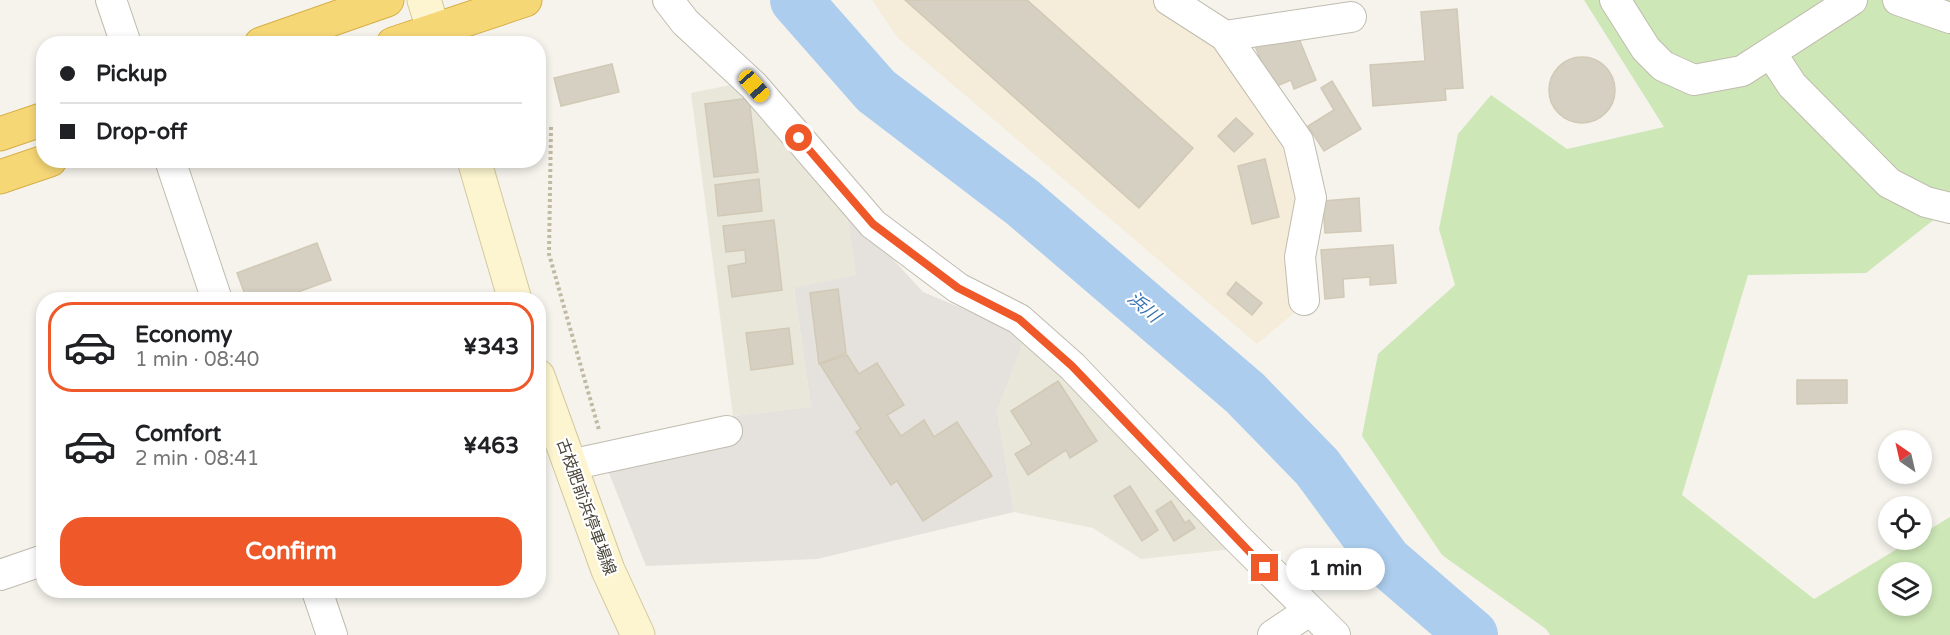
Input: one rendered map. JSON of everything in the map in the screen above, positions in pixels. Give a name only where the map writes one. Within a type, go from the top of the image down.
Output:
[{"type":"highway","points":[[284,36],[387,0]]},
{"type":"highway","points":[[409,36],[432,24],[525,0]]},
{"type":"highway","points":[[0,134],[36,121]]},
{"type":"highway","points":[[0,177],[36,165]]},
{"type":"main road","points":[[476,168],[514,292]]},
{"type":"main road","name":"古枝肥前浜停車場線","points":[[546,403],[608,570],[638,635]]},
{"type":"street","points":[[111,0],[123,36]]},
{"type":"street","points":[[668,0],[685,22],[754,86],[873,224],[958,288],[1019,319],[1072,366],[1308,611],[1335,635]]},
{"type":"street","points":[[1169,0],[1225,36],[1298,141],[1311,198],[1300,257],[1304,300]]},
{"type":"street","points":[[1615,0],[1646,49],[1663,66],[1694,80],[1742,71],[1852,0]]},
{"type":"street","points":[[1899,0],[1950,18]]},
{"type":"street","points":[[1225,36],[1351,17]]},
{"type":"street","points":[[1771,53],[1792,85],[1888,183],[1926,202],[1950,208]]},
{"type":"street","points":[[173,168],[214,292]]},
{"type":"street","points":[[570,465],[727,431]]},
{"type":"street","points":[[0,575],[36,563]]},
{"type":"street","points":[[319,598],[332,635]]},
{"type":"street","points":[[1273,635],[1308,611]]},
{"type":"path","points":[[551,127],[549,254],[607,457]]},
{"type":"shaded area","points":[[872,0],[1157,0],[1212,35],[1282,147],[1301,207],[1290,262],[1294,313],[1257,344],[898,38]]},
{"type":"shaded area","points":[[741,83],[846,208],[856,275],[794,289],[811,407],[733,416],[691,93]]},
{"type":"shaded area","points":[[846,208],[923,292],[1026,335],[997,411],[1014,512],[817,559],[646,566],[599,448],[733,416],[811,407],[794,288],[856,275]]},
{"type":"shaded area","points":[[1026,335],[1233,549],[1141,559],[1093,528],[1014,512],[997,411]]},
{"type":"green space","points":[[1584,0],[1950,0],[1950,207],[1866,273],[1748,275],[1682,495],[1814,599],[1895,550],[1932,550],[1932,528],[1950,517],[1950,635],[1550,635],[1546,629],[1442,555],[1362,436],[1378,354],[1455,285],[1439,229],[1458,134],[1491,95],[1567,149],[1664,127]]},
{"type":"building","points":[[905,0],[1027,0],[1193,148],[1139,208]]},
{"type":"building","points":[[1457,9],[1463,88],[1445,89],[1446,100],[1373,106],[1370,65],[1425,61],[1421,12]]},
{"type":"building","points":[[1297,34],[1316,80],[1294,89],[1291,80],[1272,88],[1255,46]]},
{"type":"building","points":[[1575,57],[1589,57],[1601,62],[1610,71],[1615,90],[1613,103],[1606,114],[1589,123],[1575,123],[1563,118],[1554,109],[1549,97],[1549,83],[1554,71],[1563,62]]},
{"type":"building","points":[[612,64],[619,92],[561,106],[554,78]]},
{"type":"building","points":[[1332,81],[1361,129],[1324,151],[1308,126],[1334,110],[1321,88]]},
{"type":"building","points":[[749,98],[758,172],[714,177],[705,104]]},
{"type":"building","points":[[1236,118],[1253,134],[1234,152],[1218,136]]},
{"type":"building","points":[[1265,159],[1279,217],[1252,224],[1238,166]]},
{"type":"building","points":[[759,179],[762,211],[718,216],[715,185]]},
{"type":"building","points":[[1359,198],[1361,231],[1325,233],[1323,201]]},
{"type":"building","points":[[774,220],[782,290],[732,297],[728,266],[746,263],[745,250],[726,252],[723,226]]},
{"type":"building","points":[[317,243],[331,280],[298,292],[244,292],[237,273]]},
{"type":"building","points":[[1393,245],[1396,283],[1370,285],[1370,277],[1343,279],[1344,297],[1325,299],[1321,250]]},
{"type":"building","points":[[1236,282],[1262,303],[1252,315],[1227,294]]},
{"type":"building","points":[[838,289],[846,353],[819,364],[810,293]]},
{"type":"building","points":[[789,328],[793,364],[751,370],[746,333]]},
{"type":"building","points":[[847,355],[859,374],[877,363],[904,405],[887,415],[901,436],[924,420],[934,437],[957,422],[992,476],[923,521],[897,481],[891,485],[856,432],[861,429],[820,364]]},
{"type":"building","points":[[1797,380],[1847,380],[1847,403],[1797,404]]},
{"type":"building","points":[[1058,381],[1097,441],[1070,458],[1066,450],[1028,475],[1015,454],[1032,444],[1011,411]]},
{"type":"building","points":[[1130,486],[1158,530],[1142,541],[1114,496]]},
{"type":"building","points":[[1171,501],[1185,523],[1189,520],[1195,528],[1174,541],[1156,511]]},
{"type":"waterway","name":"浜川","points":[[796,0],[876,91],[1023,203],[1245,393],[1317,467],[1386,561],[1472,635]]},
{"type":"route","points":[[799,138],[873,224],[958,288],[1019,319],[1072,366],[1265,568]]}]
